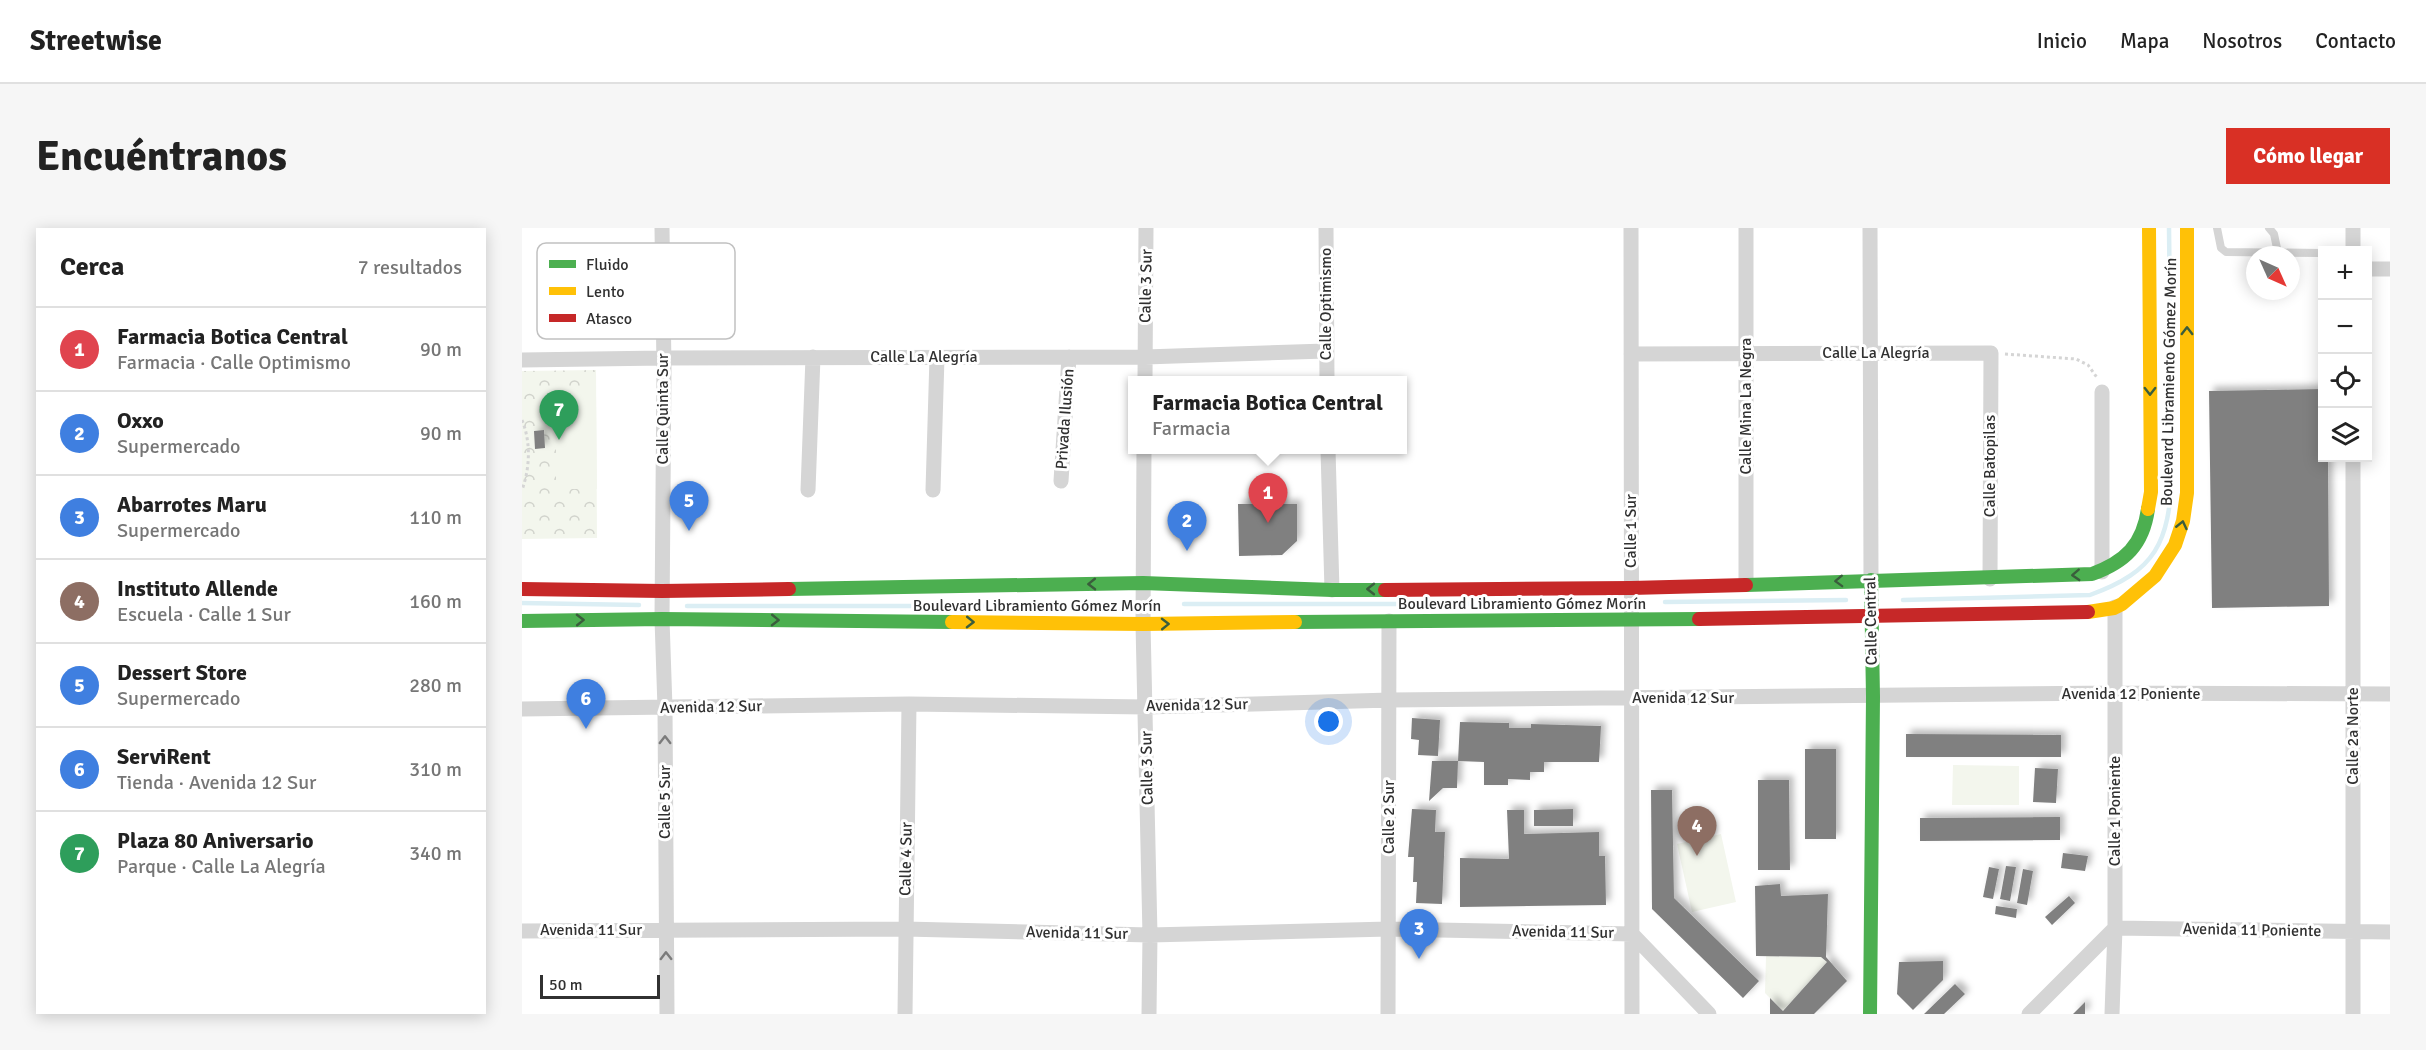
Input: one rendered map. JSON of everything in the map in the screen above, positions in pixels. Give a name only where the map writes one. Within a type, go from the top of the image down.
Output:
[{"type":"main road","name":"Boulevard Libramiento Gómez Morín","points":[[522,589],[663,591],[1143,583],[1332,590],[1631,588],[1871,580],[1990,579],[2102,572],[2129,554],[2140,537],[2147,519],[2151,492],[2149,228]]},
{"type":"main road","name":"Boulevard Libramiento Gómez Morín","points":[[522,621],[662,619],[1143,624],[1631,621],[2082,613],[2115,607],[2133,597],[2155,576],[2172,555],[2183,527],[2187,493],[2187,228]]},
{"type":"main road","name":"Calle Central","points":[[1870,1014],[1873,697],[1871,580]]},
{"type":"street","name":"Calle Quinta Sur","points":[[662,228],[662,243]]},
{"type":"street","name":"Calle 3 Sur","points":[[1145,376],[1146,228]]},
{"type":"street","name":"Calle Optimismo","points":[[1326,228],[1327,376]]},
{"type":"street","name":"Calle 1 Sur","points":[[1631,228],[1632,1014]]},
{"type":"street","name":"Calle Mina La Negra","points":[[1746,228],[1746,584]]},
{"type":"street","name":"Calle Central","points":[[1870,228],[1871,580]]},
{"type":"street","points":[[2353,228],[2353,246]]},
{"type":"street","points":[[2372,269],[2390,269]]},
{"type":"street","name":"Calle Quinta Sur","points":[[663,591],[664,339]]},
{"type":"street","name":"Calle La Alegría","points":[[522,360],[1145,357],[1326,351]]},
{"type":"street","name":"Calle La Alegría","points":[[1631,354],[1991,353]]},
{"type":"street","name":"Calle Batopilas","points":[[1990,579],[1991,353]]},
{"type":"street","points":[[808,490],[813,357]]},
{"type":"street","points":[[933,490],[937,357]]},
{"type":"street","name":"Privada Ilusión","points":[[1061,481],[1069,357]]},
{"type":"street","points":[[2102,392],[2102,572]]},
{"type":"street","name":"Calle 3 Sur","points":[[1144,454],[1143,624],[1150,934],[1149,1014]]},
{"type":"street","points":[[1328,454],[1332,590]]},
{"type":"street","name":"Calle 2a Norte","points":[[2353,462],[2353,1014]]},
{"type":"street","name":"Calle 5 Sur","points":[[663,591],[667,1014]]},
{"type":"street","name":"Calle 1 Poniente","points":[[2112,1014],[2115,928],[2115,607]]},
{"type":"street","name":"Calle 2 Sur","points":[[1388,1014],[1389,621]]},
{"type":"street","name":"Avenida 12 Poniente","points":[[1873,697],[2115,693],[2390,694]]},
{"type":"street","name":"Avenida 12 Sur","points":[[522,709],[909,704],[1146,707],[1390,700],[1873,697]]},
{"type":"street","name":"Calle 4 Sur","points":[[905,1014],[909,704]]},
{"type":"street","points":[[2030,1014],[2115,928]]},
{"type":"street","name":"Avenida 11 Poniente","points":[[2115,928],[2390,932]]},
{"type":"street","name":"Avenida 11 Sur","points":[[522,931],[905,929],[1150,934],[1389,929],[1632,934]]},
{"type":"street","points":[[1632,934],[1709,1014]]},
{"type":"lane","points":[[2217,228],[2221,248],[2226,252],[2246,252]]},
{"type":"lane","points":[[2269,228],[2274,234],[2277,246]]},
{"type":"lane","points":[[2300,253],[2318,253]]},
{"type":"path","points":[[1991,353],[2076,359],[2088,365],[2097,377],[2102,392]]},
{"type":"path","points":[[522,420],[529,441],[526,475],[522,490]]},
{"type":"green space","points":[[596,370],[597,538],[522,539],[522,371]]},
{"type":"green space","points":[[596,392],[597,489],[556,489],[556,393]]},
{"type":"green space","points":[[1953,765],[2019,766],[2019,805],[1952,805]]},
{"type":"green space","points":[[1721,834],[1736,902],[1692,912],[1677,844]]},
{"type":"green space","points":[[1766,956],[1821,957],[1827,962],[1783,1011],[1765,993]]},
{"type":"building","points":[[2318,389],[2318,462],[2328,462],[2329,606],[2212,608],[2209,391]]},
{"type":"building","points":[[544,430],[545,448],[535,449],[534,431]]},
{"type":"building","points":[[1238,504],[1297,504],[1297,541],[1282,555],[1239,556]]},
{"type":"building","points":[[1412,718],[1440,720],[1438,756],[1418,755],[1419,740],[1411,739]]},
{"type":"building","points":[[1460,722],[1509,723],[1509,728],[1531,728],[1531,724],[1601,726],[1599,762],[1544,762],[1544,772],[1530,772],[1530,780],[1508,779],[1508,785],[1484,785],[1484,762],[1458,761]]},
{"type":"building","points":[[1906,734],[2061,735],[2061,757],[1906,757]]},
{"type":"building","points":[[1805,749],[1836,749],[1836,839],[1805,839]]},
{"type":"building","points":[[1432,761],[1458,761],[1457,788],[1443,788],[1429,801]]},
{"type":"building","points":[[2035,768],[2058,769],[2056,803],[2033,802]]},
{"type":"building","points":[[1758,780],[1789,780],[1790,870],[1758,870]]},
{"type":"building","points":[[1651,790],[1672,790],[1674,898],[1759,981],[1743,998],[1652,909]]},
{"type":"building","points":[[1412,809],[1436,810],[1435,832],[1445,832],[1442,904],[1416,903],[1417,882],[1413,882],[1414,857],[1408,857]]},
{"type":"building","points":[[1573,809],[1573,826],[1534,826],[1534,810]]},
{"type":"building","points":[[1507,810],[1524,810],[1524,834],[1599,832],[1599,856],[1605,856],[1606,905],[1460,907],[1460,858],[1509,859]]},
{"type":"building","points":[[2060,817],[2060,840],[1920,841],[1920,818]]},
{"type":"building","points":[[2063,853],[2088,856],[2085,871],[2061,868]]},
{"type":"building","points":[[2006,866],[2016,867],[2010,901],[2000,899]]},
{"type":"building","points":[[1989,867],[1999,869],[1993,899],[1983,897]]},
{"type":"building","points":[[2023,869],[2033,871],[2027,905],[2017,903]]},
{"type":"building","points":[[1780,884],[1781,896],[1828,894],[1826,957],[1847,981],[1814,1014],[1770,1014],[1770,998],[1783,1011],[1827,962],[1821,957],[1756,956],[1755,886]]},
{"type":"building","points":[[2069,896],[2075,903],[2052,925],[2045,917]]},
{"type":"building","points":[[1996,906],[2017,909],[2016,918],[1995,914]]},
{"type":"building","points":[[1943,961],[1943,980],[1913,1010],[1897,994],[1899,962]]},
{"type":"building","points":[[1955,984],[1965,994],[1944,1014],[1924,1014]]},
{"type":"building","points":[[2085,1002],[2085,1014],[2073,1014]]},
{"type":"waterway","points":[[1903,600],[2090,595],[2130,576],[2155,551],[2167,519],[2172,474],[2169,228]]},
{"type":"waterway","points":[[1665,602],[1846,600]]},
{"type":"waterway","points":[[522,603],[639,605]]},
{"type":"waterway","points":[[1184,604],[1604,604]]},
{"type":"waterway","points":[[687,606],[1114,606]]},
{"type":"traffic: fast","points":[[1746,585],[2092,574],[2114,564],[2131,550],[2142,533],[2148,509]]},
{"type":"traffic: fast","points":[[1870,1014],[1873,697],[1871,580]]},
{"type":"traffic: fast","points":[[789,589],[1143,583],[1385,590]]},
{"type":"traffic: fast","points":[[522,621],[662,619],[952,622]]},
{"type":"traffic: fast","points":[[1295,622],[1699,619]]},
{"type":"traffic: slow","points":[[2148,509],[2151,492],[2149,228]]},
{"type":"traffic: slow","points":[[2088,612],[2114,608],[2122,604],[2155,576],[2175,545],[2183,521],[2187,493],[2187,228]]},
{"type":"traffic: slow","points":[[952,622],[1143,624],[1295,622]]},
{"type":"traffic: jam","points":[[1385,590],[1746,585]]},
{"type":"traffic: jam","points":[[522,589],[662,591],[789,589]]},
{"type":"traffic: jam","points":[[1699,619],[2088,612]]},
{"type":"place","name":"Plaza 80 Aniversario","points":[[559,440]]},
{"type":"place","name":"Farmacia Botica Central","points":[[1268,523]]},
{"type":"place","name":"Dessert Store","points":[[689,531]]},
{"type":"place","name":"Oxxo","points":[[1187,551]]},
{"type":"place","name":"ServiRent","points":[[586,729]]},
{"type":"place","name":"Instituto Allende","points":[[1697,856]]},
{"type":"place","name":"Abarrotes Maru","points":[[1419,959]]}]
